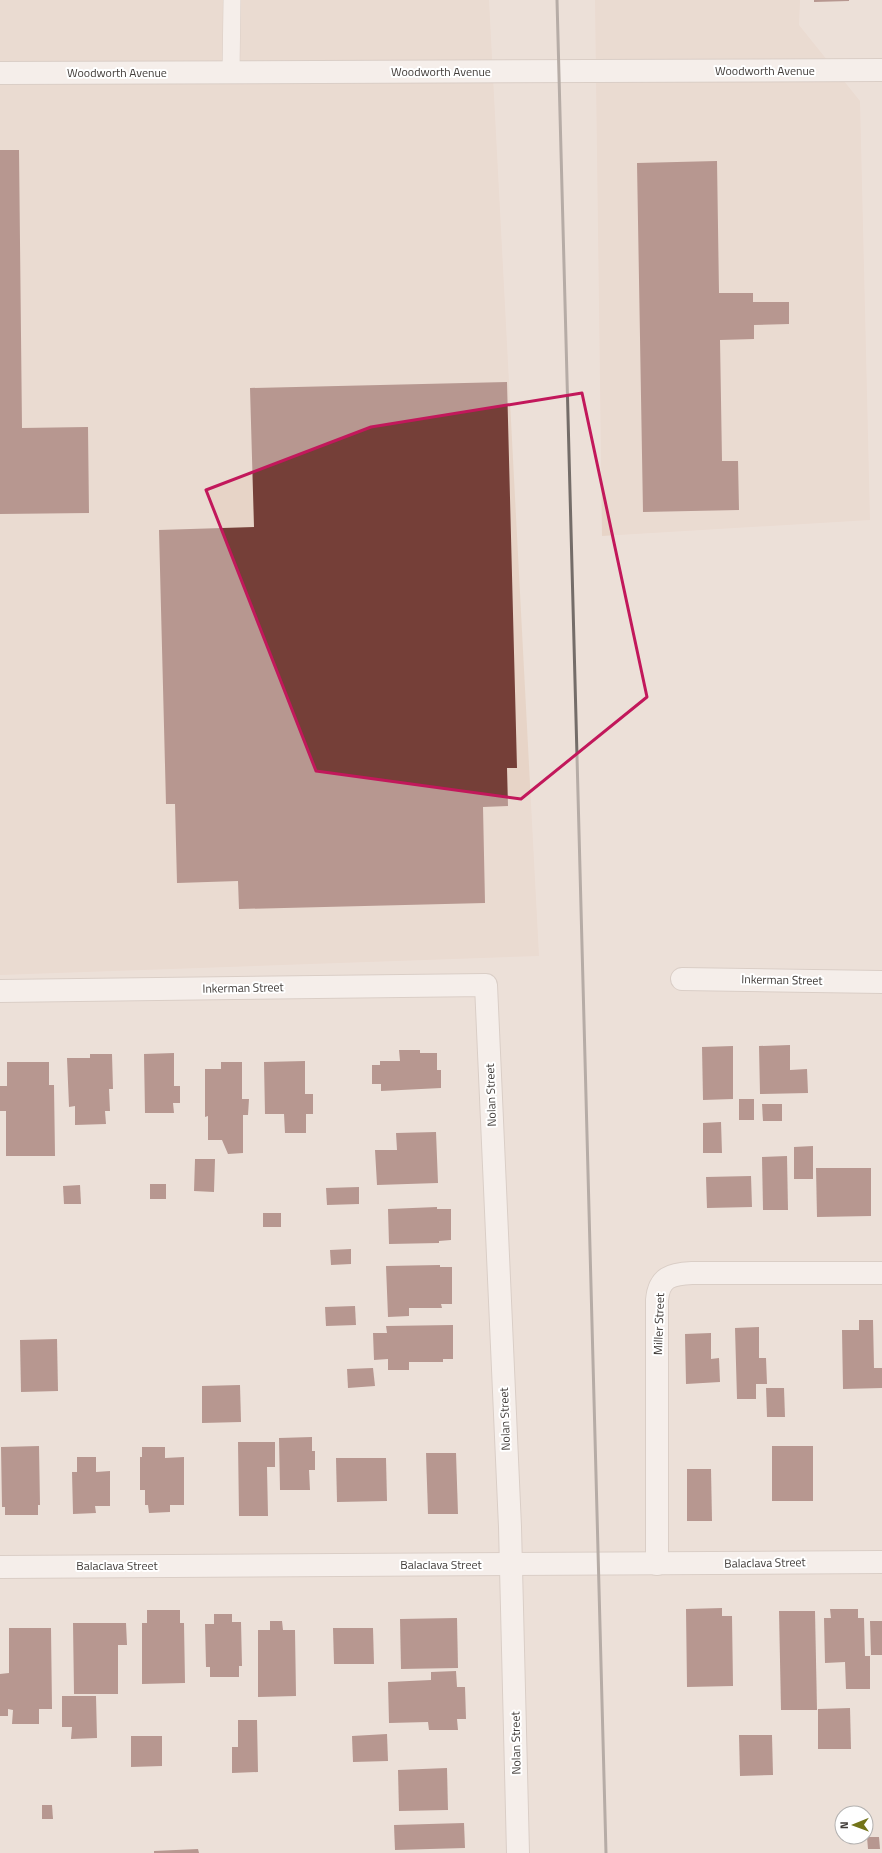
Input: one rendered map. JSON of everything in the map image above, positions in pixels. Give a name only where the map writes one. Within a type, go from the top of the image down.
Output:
[{"type":"street","name":"Woodworth Avenue","points":[[0,73],[882,70]]},
{"type":"street","name":"Inkerman Street","points":[[682,979],[882,982]]},
{"type":"street","name":"Inkerman Street","points":[[0,991],[486,985]]},
{"type":"street","name":"Nolan Street","points":[[486,985],[511,1564],[518,1853]]},
{"type":"street","name":"Miller Street","points":[[657,1564],[657,1300],[658,1290],[666,1278],[678,1274],[692,1273],[882,1273]]},
{"type":"street","name":"Balaclava Street","points":[[0,1567],[882,1562]]},
{"type":"lane","points":[[231,73],[232,0]]},
{"type":"highlighted area","points":[[582,393],[647,697],[521,799],[316,771],[206,490],[371,427]]},
{"type":"shaded area","points":[[0,0],[489,0],[539,956],[0,975]]},
{"type":"shaded area","points":[[595,0],[800,0],[799,25],[860,101],[870,520],[602,536]]},
{"type":"building","points":[[814,0],[849,0],[849,1],[814,2]]},
{"type":"building","points":[[0,150],[19,150],[22,428],[88,427],[89,513],[0,514]]},
{"type":"building","points":[[717,161],[719,293],[753,293],[753,302],[789,302],[789,324],[754,325],[754,339],[720,340],[722,461],[738,461],[739,510],[643,512],[637,163]]},
{"type":"building","points":[[507,382],[517,768],[507,768],[508,806],[483,807],[485,903],[239,909],[238,881],[177,883],[175,804],[166,804],[159,530],[254,527],[250,388]]},
{"type":"building","points":[[790,1045],[790,1070],[807,1069],[808,1093],[760,1094],[759,1046]]},
{"type":"building","points":[[733,1046],[733,1099],[703,1100],[702,1047]]},
{"type":"building","points":[[399,1050],[420,1050],[420,1053],[437,1053],[437,1070],[441,1070],[441,1088],[381,1091],[381,1084],[372,1084],[372,1065],[380,1065],[380,1061],[400,1061]]},
{"type":"building","points":[[174,1053],[174,1086],[180,1086],[180,1103],[173,1103],[174,1113],[145,1113],[144,1054]]},
{"type":"building","points":[[90,1054],[112,1054],[113,1089],[109,1089],[110,1111],[105,1111],[106,1124],[75,1125],[75,1106],[69,1107],[67,1058],[90,1058]]},
{"type":"building","points":[[305,1061],[305,1094],[313,1094],[313,1114],[306,1114],[306,1133],[285,1133],[284,1114],[265,1114],[264,1062]]},
{"type":"building","points":[[7,1062],[49,1062],[49,1085],[54,1085],[55,1156],[6,1156],[6,1111],[0,1111],[0,1086],[7,1086]]},
{"type":"building","points":[[221,1062],[242,1062],[242,1099],[249,1099],[248,1115],[243,1115],[243,1153],[228,1154],[222,1140],[208,1140],[208,1116],[205,1117],[205,1069],[221,1069]]},
{"type":"building","points":[[739,1099],[754,1099],[754,1120],[739,1120]]},
{"type":"building","points":[[762,1104],[782,1104],[782,1121],[763,1121]]},
{"type":"building","points":[[721,1122],[722,1153],[703,1153],[703,1123]]},
{"type":"building","points":[[436,1132],[438,1183],[377,1185],[375,1150],[397,1150],[396,1133]]},
{"type":"building","points":[[813,1146],[813,1179],[794,1179],[794,1147]]},
{"type":"building","points":[[787,1156],[788,1210],[763,1210],[762,1157]]},
{"type":"building","points":[[195,1159],[215,1159],[214,1192],[194,1191]]},
{"type":"building","points":[[816,1168],[871,1168],[871,1216],[817,1217]]},
{"type":"building","points":[[751,1176],[752,1207],[707,1208],[706,1177]]},
{"type":"building","points":[[150,1184],[166,1184],[166,1199],[150,1199]]},
{"type":"building","points":[[80,1185],[81,1204],[64,1204],[63,1186]]},
{"type":"building","points":[[359,1187],[359,1204],[327,1205],[326,1188]]},
{"type":"building","points":[[437,1207],[437,1209],[451,1209],[451,1240],[439,1241],[439,1243],[389,1244],[388,1209]]},
{"type":"building","points":[[263,1213],[281,1213],[281,1227],[263,1227]]},
{"type":"building","points":[[351,1249],[351,1264],[331,1265],[330,1250]]},
{"type":"building","points":[[440,1265],[440,1267],[452,1267],[452,1304],[441,1304],[442,1308],[409,1308],[409,1316],[388,1317],[386,1266]]},
{"type":"building","points":[[355,1306],[356,1325],[326,1326],[325,1307]]},
{"type":"building","points":[[859,1320],[873,1320],[874,1368],[882,1368],[882,1388],[843,1389],[842,1330],[859,1330]]},
{"type":"building","points":[[453,1325],[453,1359],[443,1359],[443,1362],[409,1362],[409,1370],[388,1370],[388,1359],[374,1360],[373,1333],[387,1333],[386,1326]]},
{"type":"building","points":[[759,1327],[759,1358],[766,1358],[767,1384],[756,1384],[756,1399],[737,1399],[735,1328]]},
{"type":"building","points":[[711,1333],[711,1359],[719,1358],[720,1382],[686,1384],[685,1334]]},
{"type":"building","points":[[57,1339],[58,1391],[21,1392],[20,1340]]},
{"type":"building","points":[[373,1368],[375,1386],[348,1388],[347,1369]]},
{"type":"building","points":[[240,1385],[241,1422],[202,1423],[202,1386]]},
{"type":"building","points":[[766,1388],[784,1388],[785,1417],[767,1417]]},
{"type":"building","points":[[312,1437],[312,1451],[315,1451],[315,1470],[309,1470],[310,1490],[280,1490],[279,1438]]},
{"type":"building","points":[[238,1442],[275,1442],[275,1467],[267,1467],[268,1516],[239,1516]]},
{"type":"building","points":[[39,1446],[40,1505],[38,1505],[38,1515],[5,1515],[5,1507],[2,1507],[1,1447]]},
{"type":"building","points":[[772,1446],[813,1446],[813,1501],[772,1501]]},
{"type":"building","points":[[142,1447],[165,1447],[165,1458],[184,1457],[184,1505],[170,1505],[170,1512],[149,1513],[148,1505],[145,1505],[145,1490],[140,1490],[140,1457],[142,1457]]},
{"type":"building","points":[[426,1453],[456,1453],[458,1514],[428,1514]]},
{"type":"building","points":[[77,1457],[96,1457],[96,1472],[110,1471],[110,1506],[95,1506],[96,1513],[73,1514],[72,1472],[77,1472]]},
{"type":"building","points":[[336,1458],[386,1458],[387,1501],[337,1502]]},
{"type":"building","points":[[687,1469],[711,1469],[712,1521],[687,1521]]},
{"type":"building","points":[[722,1608],[722,1616],[732,1616],[733,1686],[687,1687],[686,1609]]},
{"type":"building","points":[[830,1609],[858,1609],[858,1618],[864,1618],[865,1656],[870,1656],[870,1689],[846,1689],[845,1662],[825,1663],[824,1618],[831,1618]]},
{"type":"building","points":[[147,1610],[180,1610],[180,1623],[184,1623],[185,1683],[142,1684],[142,1623],[147,1623]]},
{"type":"building","points":[[779,1611],[815,1611],[817,1710],[781,1710]]},
{"type":"building","points":[[214,1614],[232,1614],[232,1622],[241,1622],[242,1666],[239,1666],[239,1677],[210,1677],[210,1667],[206,1667],[205,1624],[214,1624]]},
{"type":"building","points":[[457,1618],[458,1668],[401,1669],[400,1619]]},
{"type":"building","points":[[270,1621],[282,1621],[283,1630],[295,1630],[296,1696],[258,1697],[258,1630],[270,1630]]},
{"type":"building","points":[[870,1621],[882,1621],[882,1655],[871,1655]]},
{"type":"building","points":[[73,1623],[126,1623],[127,1645],[118,1645],[118,1694],[74,1694]]},
{"type":"building","points":[[9,1628],[51,1628],[52,1709],[39,1709],[39,1724],[12,1724],[13,1710],[8,1709],[8,1716],[0,1716],[0,1674],[9,1673]]},
{"type":"building","points":[[333,1628],[373,1628],[374,1664],[334,1664]]},
{"type":"building","points":[[456,1671],[457,1687],[465,1687],[466,1719],[457,1719],[458,1730],[429,1730],[428,1722],[389,1723],[388,1682],[431,1680],[431,1672]]},
{"type":"building","points":[[62,1696],[96,1696],[97,1738],[71,1739],[72,1727],[62,1727]]},
{"type":"building","points":[[850,1708],[851,1749],[818,1749],[818,1709]]},
{"type":"building","points":[[238,1720],[257,1720],[258,1772],[232,1773],[232,1747],[238,1747]]},
{"type":"building","points":[[387,1734],[388,1761],[353,1762],[352,1736]]},
{"type":"building","points":[[739,1735],[772,1735],[773,1775],[740,1776]]},
{"type":"building","points":[[131,1736],[162,1736],[162,1766],[131,1767]]},
{"type":"building","points":[[447,1768],[448,1810],[399,1811],[398,1770]]},
{"type":"building","points":[[42,1805],[52,1805],[53,1819],[42,1819]]},
{"type":"building","points":[[464,1823],[465,1848],[395,1850],[394,1825]]},
{"type":"building","points":[[874,1837],[879,1837],[880,1849],[868,1849],[868,1845],[874,1845]]},
{"type":"building","points":[[198,1849],[199,1853],[154,1853],[154,1851]]},
{"type":"railway","points":[[557,0],[606,1853]]}]
